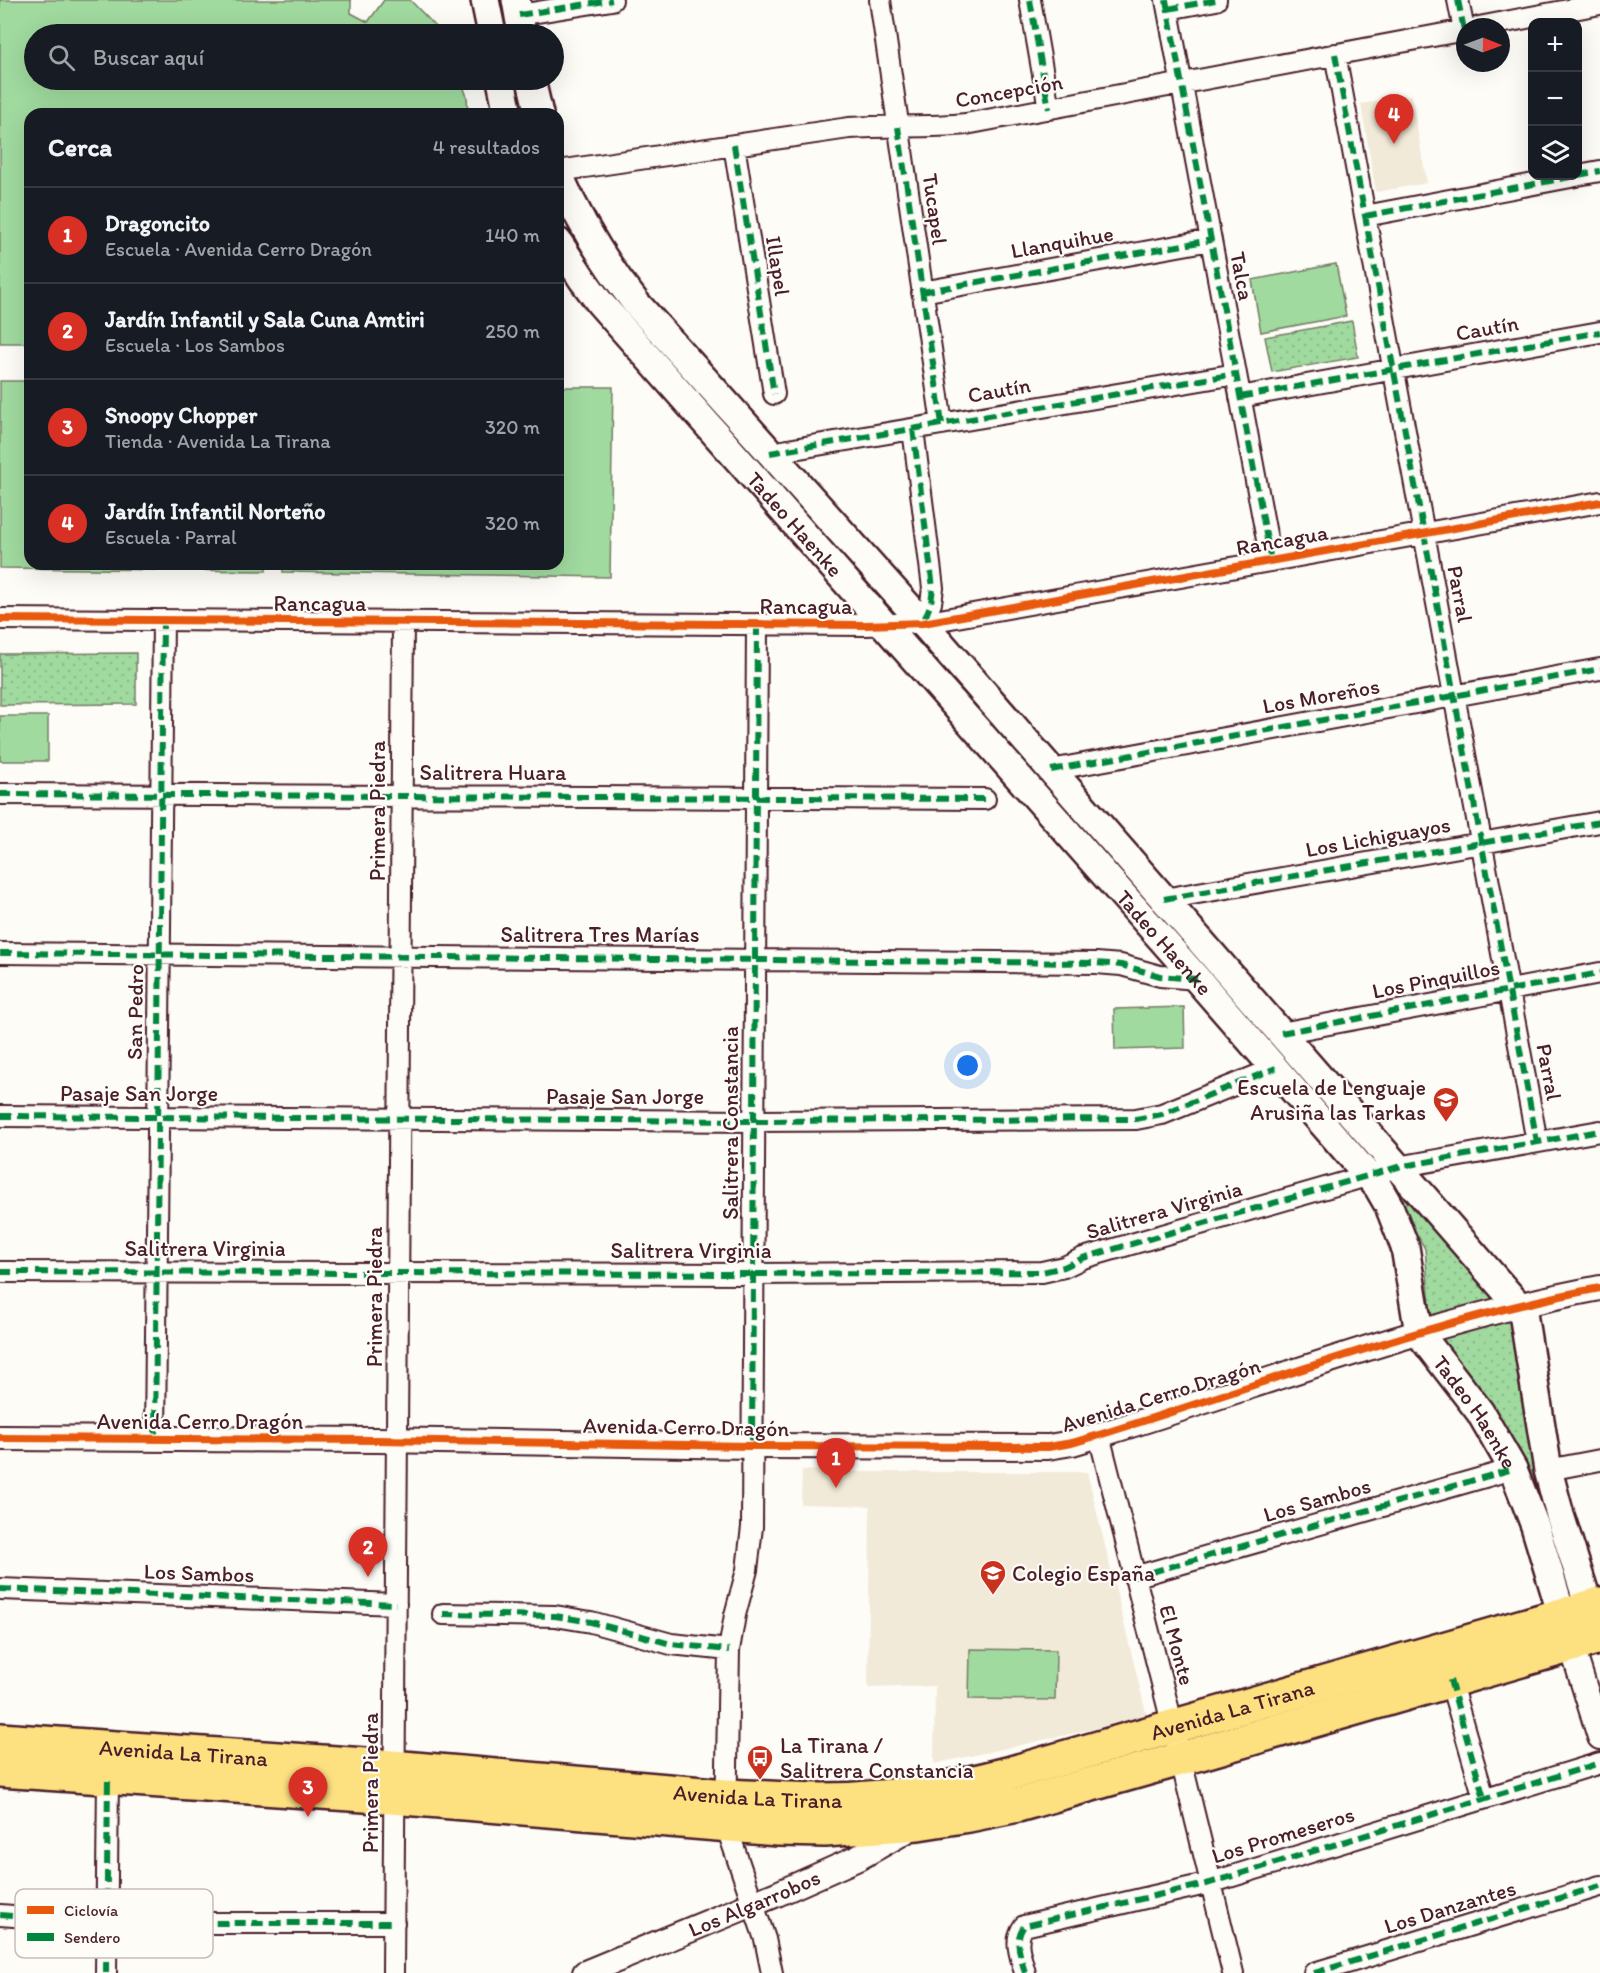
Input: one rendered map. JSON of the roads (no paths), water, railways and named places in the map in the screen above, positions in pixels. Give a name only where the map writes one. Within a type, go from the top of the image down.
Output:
[{"type":"highway","name":"Avenida La Tirana","points":[[0,1740],[394,1782],[726,1810],[825,1830],[918,1823],[1018,1804],[1180,1760],[1450,1680],[1589,1626]]},
{"type":"highway","name":"Avenida La Tirana","points":[[726,1810],[941,1789],[1008,1774],[1172,1728],[1589,1626]]},
{"type":"highway","name":"Avenida La Tirana","points":[[0,1770],[108,1777],[394,1782]]},
{"type":"main road","points":[[485,0],[490,24]]},
{"type":"main road","points":[[503,90],[507,108]]},
{"type":"main road","points":[[533,90],[538,108]]},
{"type":"main road","name":"Tadeo Haenke","points":[[564,185],[581,223],[614,275],[636,303],[923,623],[1518,1305],[1522,1313],[1548,1470],[1589,1626]]},
{"type":"main road","name":"Tadeo Haenke","points":[[564,252],[600,303],[1276,1068],[1378,1187],[1398,1226],[1409,1268],[1419,1333],[1480,1412],[1497,1440],[1513,1469],[1536,1526],[1589,1626]]},
{"type":"street","points":[[519,17],[612,0]]},
{"type":"street","name":"Tucapel","points":[[880,0],[942,424]]},
{"type":"street","points":[[1030,0],[1049,108]]},
{"type":"street","points":[[1167,4],[1216,0]]},
{"type":"street","points":[[1458,0],[1462,18]]},
{"type":"street","name":"Talca","points":[[1167,4],[1271,561]]},
{"type":"street","points":[[1510,21],[1600,4]]},
{"type":"street","name":"Concepción","points":[[564,171],[849,128],[933,127],[966,124],[1456,32]]},
{"type":"street","name":"Parral","points":[[1335,54],[1537,1142]]},
{"type":"street","name":"Illapel","points":[[734,145],[774,394]]},
{"type":"street","points":[[1582,174],[1600,171]]},
{"type":"street","points":[[1365,216],[1551,180]]},
{"type":"street","name":"Llanquihue","points":[[922,292],[1211,240]]},
{"type":"street","name":"Cautín","points":[[1240,397],[1600,332]]},
{"type":"street","name":"Cautín","points":[[770,453],[1236,374]]},
{"type":"street","points":[[913,429],[933,588],[931,603],[923,623]]},
{"type":"street","name":"Rancagua","points":[[0,619],[886,625],[923,623],[1600,502]]},
{"type":"street","name":"San Pedro","points":[[155,1439],[163,620]]},
{"type":"street","name":"Primera Piedra","points":[[393,1973],[403,622]]},
{"type":"street","name":"Salitrera Constancia","points":[[757,624],[751,1549],[729,1650],[726,1810],[765,1939],[772,1973]]},
{"type":"street","name":"Los Moreños","points":[[1051,770],[1600,669]]},
{"type":"street","name":"Salitrera Huara","points":[[0,794],[985,799]]},
{"type":"street","name":"Los Lichiguayos","points":[[1164,899],[1600,822]]},
{"type":"street","name":"Salitrera Tres Marías","points":[[0,953],[1109,963],[1160,976],[1197,979]]},
{"type":"street","name":"Los Pinquillos","points":[[1281,1033],[1600,973]]},
{"type":"street","name":"Pasaje San Jorge","points":[[0,1116],[754,1121],[1136,1119],[1168,1111],[1276,1068]]},
{"type":"street","name":"Salitrera Virginia","points":[[0,1272],[753,1274],[1042,1272],[1064,1267],[1083,1258],[1398,1167],[1600,1131]]},
{"type":"street","name":"Avenida Cerro Dragón","points":[[0,1438],[752,1446],[1035,1447],[1060,1445],[1099,1435],[1419,1333],[1518,1305],[1600,1288]]},
{"type":"street","name":"El Monte","points":[[1099,1435],[1233,1973]]},
{"type":"street","points":[[1548,1470],[1600,1460]]},
{"type":"street","name":"Los Sambos","points":[[1134,1577],[1513,1469]]},
{"type":"street","name":"Los Sambos","points":[[0,1589],[396,1604]]},
{"type":"street","points":[[443,1614],[555,1616],[591,1622],[671,1644],[729,1650]]},
{"type":"street","name":"Tadeo Haenke","points":[[1589,1626],[1600,1737]]},
{"type":"street","points":[[1450,1680],[1484,1798]]},
{"type":"street","name":"Los Promeseros","points":[[1025,1973],[1017,1942],[1024,1926],[1210,1883],[1600,1763]]},
{"type":"street","points":[[106,1889],[108,1777]]},
{"type":"street","name":"Los Algarrobos","points":[[585,1973],[858,1858],[918,1823]]},
{"type":"street","name":"Los Danzantes","points":[[1314,1973],[1600,1886]]},
{"type":"street","points":[[0,1915],[15,1916]]},
{"type":"street","points":[[213,1923],[394,1923]]},
{"type":"place","name":"Jardín Infantil Norteño","points":[[1394,144]]},
{"type":"place","name":"Escuela de Lenguaje Arusiña las Tarkas","points":[[1446,1123]]},
{"type":"place","name":"Dragoncito","points":[[836,1488]]},
{"type":"place","name":"Jardín Infantil y Sala Cuna Amtiri","points":[[368,1577]]},
{"type":"place","name":"Colegio España","points":[[993,1596]]},
{"type":"place","name":"La Tirana / Salitrera Constancia","points":[[760,1781]]},
{"type":"place","name":"Snoopy Chopper","points":[[308,1817]]}]
